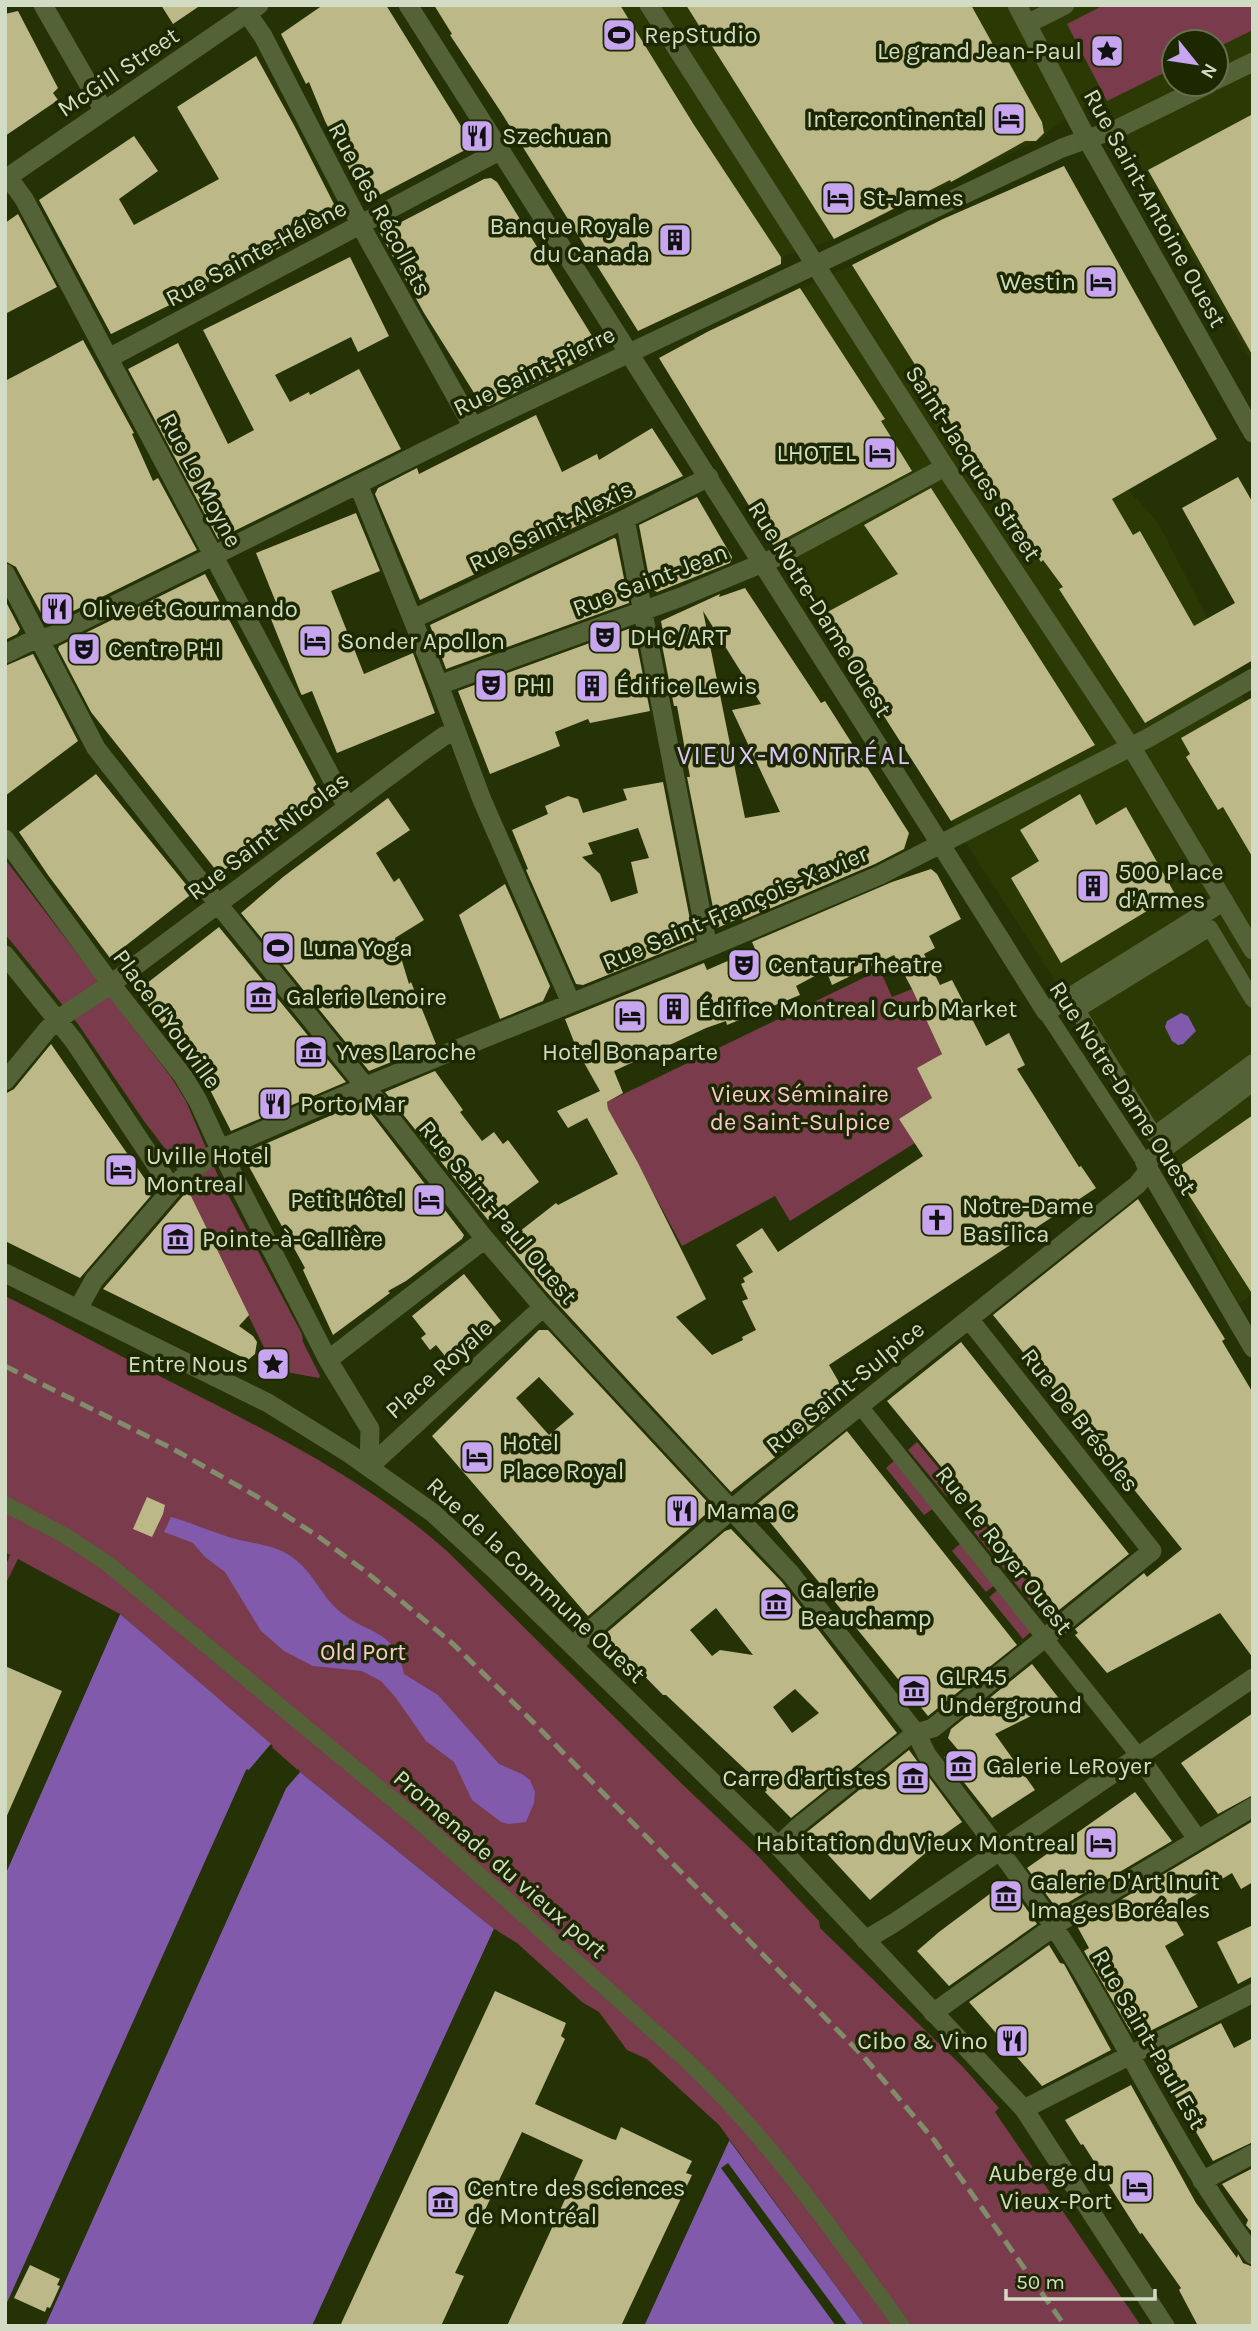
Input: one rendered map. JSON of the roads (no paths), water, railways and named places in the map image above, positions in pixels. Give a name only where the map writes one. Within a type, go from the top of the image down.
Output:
[{"type":"street","points":[[43,5],[104,111]]},
{"type":"street","name":"Rue Notre-Dame Ouest","points":[[408,5],[1147,1167],[1253,1348]]},
{"type":"street","name":"Saint-Jacques Street","points":[[649,5],[945,467],[1131,746],[1253,950]]},
{"type":"street","name":"Rue Saint-Antoine Ouest","points":[[1017,5],[1087,139],[1253,433]]},
{"type":"street","points":[[1027,24],[1065,5]]},
{"type":"street","name":"McGill Street","points":[[7,178],[253,9]]},
{"type":"street","name":"Rue des Récollets","points":[[253,9],[263,36],[361,225],[473,427]]},
{"type":"street","points":[[1230,73],[1253,62]]},
{"type":"street","name":"Rue Saint-Pierre","points":[[5,654],[54,635],[473,427],[815,263],[1058,150],[1117,129],[1180,98]]},
{"type":"street","name":"Rue Sainte-Hélène","points":[[109,358],[501,150]]},
{"type":"street","name":"Rue Le Moyne","points":[[7,178],[24,199],[347,807]]},
{"type":"street","name":"Rue Saint-Jean","points":[[439,685],[644,610],[777,557],[945,467]]},
{"type":"street","name":"Rue Saint-Alexis","points":[[413,619],[709,477]]},
{"type":"street","points":[[358,484],[482,800],[571,1003]]},
{"type":"street","points":[[625,519],[644,610],[664,730],[710,947]]},
{"type":"street","name":"Rue Saint-Paul Ouest","points":[[5,573],[96,748],[485,1239],[543,1307],[732,1509],[818,1607],[916,1733],[927,1755],[999,1851]]},
{"type":"street","name":"Rue Saint-François-Xavier","points":[[78,1309],[94,1280],[172,1189],[220,1149],[365,1086],[710,947],[880,875],[1131,746],[1253,678]]},
{"type":"street","name":"Rue Saint-Nicolas","points":[[5,1081],[57,1020],[111,984],[436,742],[457,732]]},
{"type":"street","name":"Place d'Youville","points":[[5,839],[111,984],[183,1076],[198,1101],[328,1360],[370,1429],[369,1467]]},
{"type":"street","points":[[1046,1012],[1224,901]]},
{"type":"street","points":[[1253,1000],[1210,928],[1076,1010],[1154,1135],[1253,1062]]},
{"type":"street","points":[[5,955],[74,1041],[172,1189]]},
{"type":"street","name":"Rue Saint-Sulpice","points":[[573,1645],[732,1509],[1137,1185],[1147,1167],[1253,1081]]},
{"type":"street","points":[[328,1360],[485,1239]]},
{"type":"street","name":"Rue de la Commune Ouest","points":[[5,1273],[268,1403],[369,1467],[433,1513],[778,1845],[1024,2109],[1165,2326]]},
{"type":"street","name":"Place Royale","points":[[369,1467],[543,1307]]},
{"type":"street","name":"Rue De Brésoles","points":[[969,1319],[1152,1551],[1045,1638]]},
{"type":"street","name":"Rue Le Royer Ouest","points":[[860,1406],[1138,1755]]},
{"type":"street","name":"Promenade du vieux port","points":[[5,1504],[64,1535],[108,1564],[420,1822],[718,2089],[766,2144],[902,2326]]},
{"type":"street","points":[[778,1845],[906,1739],[933,1728],[1045,1638]]},
{"type":"street","points":[[865,1940],[1253,1678]]},
{"type":"street","points":[[1138,1755],[1198,1840]]},
{"type":"street","points":[[933,2013],[1053,1926],[1253,1807]]},
{"type":"street","name":"Rue Saint-Paul Est","points":[[999,1851],[1053,1926],[1131,2055],[1217,2206],[1253,2255]]},
{"type":"street","points":[[1024,2109],[1253,1993]]},
{"type":"street","points":[[1202,2181],[1253,2154]]},
{"type":"railway","points":[[5,1366],[173,1449],[256,1496],[365,1571],[452,1643],[863,2056],[934,2140],[1065,2326]]},
{"type":"place","name":"RepStudio","points":[[619,35]]},
{"type":"place","name":"Le grand Jean-Paul","points":[[1107,51]]},
{"type":"place","name":"Intercontinental","points":[[1009,119]]},
{"type":"place","name":"Szechuan","points":[[477,136]]},
{"type":"place","name":"St-James","points":[[838,198]]},
{"type":"place","name":"Banque Royale du Canada","points":[[675,240]]},
{"type":"place","name":"Westin","points":[[1101,282]]},
{"type":"place","name":"LHOTEL","points":[[880,453]]},
{"type":"place","name":"Olive et Gourmando","points":[[57,609]]},
{"type":"place","name":"DHC/ART","points":[[605,637]]},
{"type":"place","name":"Sonder Apollon","points":[[315,641]]},
{"type":"place","name":"Centre PHI","points":[[84,649]]},
{"type":"place","name":"PHI","points":[[491,685]]},
{"type":"place","name":"Édifice Lewis","points":[[592,686]]},
{"type":"place","name":"500 Place d'Armes","points":[[1093,886]]},
{"type":"place","name":"Luna Yoga","points":[[278,948]]},
{"type":"place","name":"Centaur Theatre","points":[[744,965]]},
{"type":"place","name":"Galerie Lenoire","points":[[261,997]]},
{"type":"place","name":"Édifice Montreal Curb Market","points":[[674,1009]]},
{"type":"place","name":"Hotel Bonaparte","points":[[630,1016]]},
{"type":"place","name":"Yves Laroche","points":[[311,1052]]},
{"type":"place","name":"Porto Mar","points":[[275,1104]]},
{"type":"place","name":"Uville Hotel Montreal","points":[[121,1170]]},
{"type":"place","name":"Petit Hôtel","points":[[429,1200]]},
{"type":"place","name":"Notre-Dame Basilica","points":[[937,1220]]},
{"type":"place","name":"Pointe-à-Callière","points":[[178,1239]]},
{"type":"place","name":"Entre Nous","points":[[273,1364]]},
{"type":"place","name":"Hotel Place Royal","points":[[477,1457]]},
{"type":"place","name":"Mama C","points":[[682,1511]]},
{"type":"place","name":"Galerie Beauchamp","points":[[776,1604]]},
{"type":"place","name":"GLR45 Underground","points":[[914,1691]]},
{"type":"place","name":"Galerie LeRoyer","points":[[961,1766]]},
{"type":"place","name":"Carre d'artistes","points":[[913,1778]]},
{"type":"place","name":"Habitation du Vieux Montreal","points":[[1101,1843]]},
{"type":"place","name":"Galerie D'Art Inuit Images Boréales","points":[[1006,1896]]},
{"type":"place","name":"Cibo & Vino","points":[[1012,2041]]},
{"type":"place","name":"Auberge du Vieux-Port","points":[[1137,2187]]},
{"type":"place","name":"Centre des sciences de Montréal","points":[[443,2202]]},
{"type":"district","name":"VIEUX-MONTRÉAL","points":[[794,755]]},
{"type":"park label","name":"Vieux Séminaire de Saint-Sulpice","points":[[800,1108]]},
{"type":"park label","name":"Old Port","points":[[363,1652]]}]
